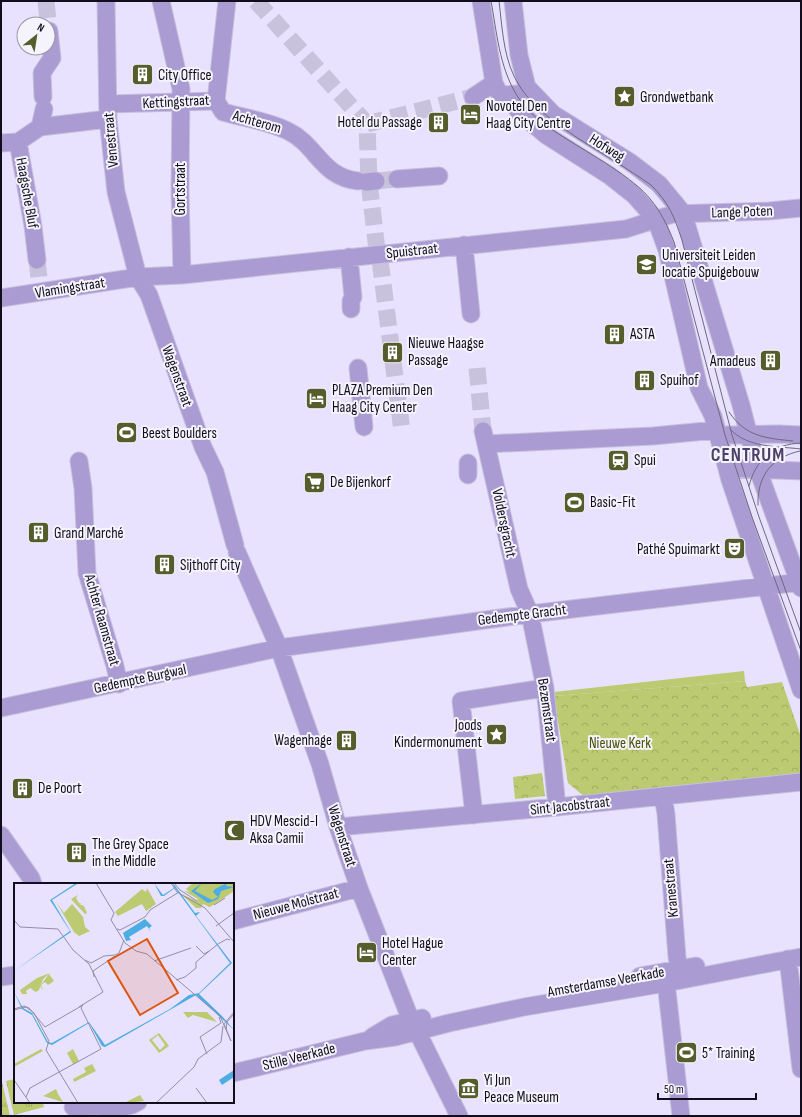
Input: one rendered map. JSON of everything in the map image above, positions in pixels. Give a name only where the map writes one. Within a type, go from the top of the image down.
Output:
[{"type":"street","name":"Venestraat","points":[[106,1],[108,112],[116,192],[130,278]]},
{"type":"street","points":[[161,1],[181,89],[181,103]]},
{"type":"street","name":"Kettingstraat","points":[[40,126],[108,112],[181,103],[216,101],[227,1]]},
{"type":"street","points":[[473,97],[494,84],[481,1]]},
{"type":"street","name":"Hofweg","points":[[513,1],[519,55],[527,87],[553,114],[630,162],[658,184],[683,213]]},
{"type":"street","points":[[18,142],[40,126],[44,103],[42,73],[52,56]]},
{"type":"street","name":"Hofweg","points":[[494,84],[502,95],[507,95],[520,113],[546,135],[634,194],[656,220]]},
{"type":"street","points":[[507,95],[517,95],[527,87]]},
{"type":"street","name":"Achterom","points":[[216,101],[223,112],[276,126],[288,131],[301,139],[332,172],[343,178],[367,181]]},
{"type":"street","name":"Gortstraat","points":[[181,103],[180,191],[182,274]]},
{"type":"street","name":"Haagsche Bluf","points":[[1,143],[18,142],[33,226],[37,260]]},
{"type":"street","points":[[396,179],[439,176]]},
{"type":"street","name":"Lange Poten","points":[[683,213],[769,211],[801,208]]},
{"type":"street","points":[[683,213],[741,404],[758,470],[800,584],[765,586]]},
{"type":"street","name":"Spuistraat","points":[[130,278],[378,255],[626,229],[674,214],[683,213]]},
{"type":"street","points":[[656,220],[667,250],[702,389],[711,412],[727,468],[765,586],[801,690]]},
{"type":"street","points":[[464,245],[471,314]]},
{"type":"street","points":[[349,257],[353,297],[351,301],[351,309]]},
{"type":"street","name":"Vlamingstraat","points":[[1,298],[40,290],[130,278]]},
{"type":"street","name":"Wagenstraat","points":[[130,278],[149,295],[203,447],[215,472],[236,548],[279,648],[320,764],[338,827],[359,888],[408,1013],[460,1116]]},
{"type":"street","points":[[358,368],[364,427]]},
{"type":"street","points":[[717,433],[801,435]]},
{"type":"street","name":"Voldersgracht","points":[[530,614],[519,589],[488,443],[632,442],[717,433]]},
{"type":"street","name":"Achter Raamstraat","points":[[79,460],[83,488],[87,573],[119,684]]},
{"type":"street","points":[[727,468],[801,471]]},
{"type":"street","name":"Gedempte Gracht","points":[[279,648],[530,614],[765,586]]},
{"type":"street","name":"Bezemstraat","points":[[530,614],[545,688],[557,807]]},
{"type":"street","name":"Gedempte Burgwal","points":[[1,708],[119,684],[279,648]]},
{"type":"street","points":[[474,815],[461,701],[545,688]]},
{"type":"street","name":"Sint Jacobstraat","points":[[338,827],[557,807],[801,782]]},
{"type":"street","name":"Kranestraat","points":[[663,796],[666,814],[677,957],[673,976],[681,1116]]},
{"type":"street","points":[[1,834],[31,878],[33,883]]},
{"type":"street","name":"Nieuwe Molstraat","points":[[234,921],[359,888]]},
{"type":"street","name":"Amsterdamse Veerkade","points":[[673,976],[801,946]]},
{"type":"street","points":[[795,958],[801,1069]]},
{"type":"street","name":"Amsterdamse Veerkade","points":[[414,1026],[508,999],[795,958]]},
{"type":"street","points":[[1,977],[14,975]]},
{"type":"street","name":"Stille Veerkade","points":[[234,1073],[365,1041],[392,1025],[414,1026]]},
{"type":"street","points":[[73,1108],[99,1106],[114,1109],[132,1106],[136,1103]]},
{"type":"green space","points":[[744,671],[745,681],[554,696],[554,692]]},
{"type":"green space","name":"Nieuwe Kerk","points":[[745,681],[747,687],[782,682],[801,737],[801,777],[586,798],[568,783],[554,696]]},
{"type":"green space","points":[[542,773],[545,796],[515,799],[513,777]]},
{"type":"green space","points":[[14,1079],[14,1103],[43,1103],[44,1107],[14,1115],[6,1081]]},
{"type":"green space","points":[[2,1082],[10,1116],[1,1116]]},
{"type":"tunnel","points":[[46,1],[48,16]]},
{"type":"tunnel","points":[[256,1],[367,124],[369,182],[377,250]]},
{"type":"tunnel","points":[[367,124],[473,97]]},
{"type":"tunnel","points":[[376,181],[397,179]]},
{"type":"tunnel","points":[[37,260],[40,287]]},
{"type":"tunnel","points":[[380,260],[402,431]]},
{"type":"tunnel","points":[[477,368],[483,431]]},
{"type":"tram line","points":[[491,1],[502,60],[510,83],[526,108],[544,124],[611,166],[643,191],[651,200],[667,225],[674,242],[725,435],[752,517],[801,651]]},
{"type":"tram line","points":[[499,1],[507,58],[514,76],[526,96],[542,112],[560,126],[651,185],[667,204],[682,240],[732,435],[759,517],[801,633]]},
{"type":"tram line","points":[[729,412],[742,427],[757,435],[793,441]]},
{"type":"tram line","points":[[730,429],[745,440],[754,443],[801,449]]},
{"type":"tram line","points":[[749,486],[756,468],[767,455],[782,446],[801,443]]},
{"type":"tram line","points":[[758,505],[760,485],[768,469],[781,458],[800,451]]},
{"type":"place","name":"City Office","points":[[143,75]]},
{"type":"place","name":"Grondwetbank","points":[[625,97]]},
{"type":"place","name":"Novotel Den Haag City Centre","points":[[470,115]]},
{"type":"place","name":"Hotel du Passage","points":[[438,122]]},
{"type":"place","name":"Universiteit Leiden locatie Spuigebouw","points":[[647,264]]},
{"type":"place","name":"ASTA","points":[[615,334]]},
{"type":"place","name":"Nieuwe Haagse Passage","points":[[392,352]]},
{"type":"place","name":"Amadeus","points":[[771,361]]},
{"type":"place","name":"Spuihof","points":[[645,380]]},
{"type":"place","name":"PLAZA Premium Den Haag City Center","points":[[317,399]]},
{"type":"place","name":"Beest Boulders","points":[[127,433]]},
{"type":"place","name":"Spui","points":[[618,460]]},
{"type":"place","name":"De Bijenkorf","points":[[315,482]]},
{"type":"place","name":"Basic-Fit","points":[[575,502]]},
{"type":"place","name":"Grand Marché","points":[[38,533]]},
{"type":"place","name":"Pathé Spuimarkt","points":[[735,549]]},
{"type":"place","name":"Sijthoff City","points":[[164,565]]},
{"type":"place","name":"Joods Kindermonument","points":[[497,734]]},
{"type":"place","name":"Wagenhage","points":[[347,740]]},
{"type":"place","name":"De Poort","points":[[23,788]]},
{"type":"place","name":"HDV Mescid-I Aksa Camii","points":[[235,830]]},
{"type":"place","name":"The Grey Space in the Middle","points":[[77,853]]},
{"type":"place","name":"Hotel Hague Center","points":[[366,952]]},
{"type":"place","name":"5* Training","points":[[686,1053]]},
{"type":"place","name":"Yi Jun Peace Museum","points":[[469,1089]]},
{"type":"district","name":"CENTRUM","points":[[748,455]]}]
